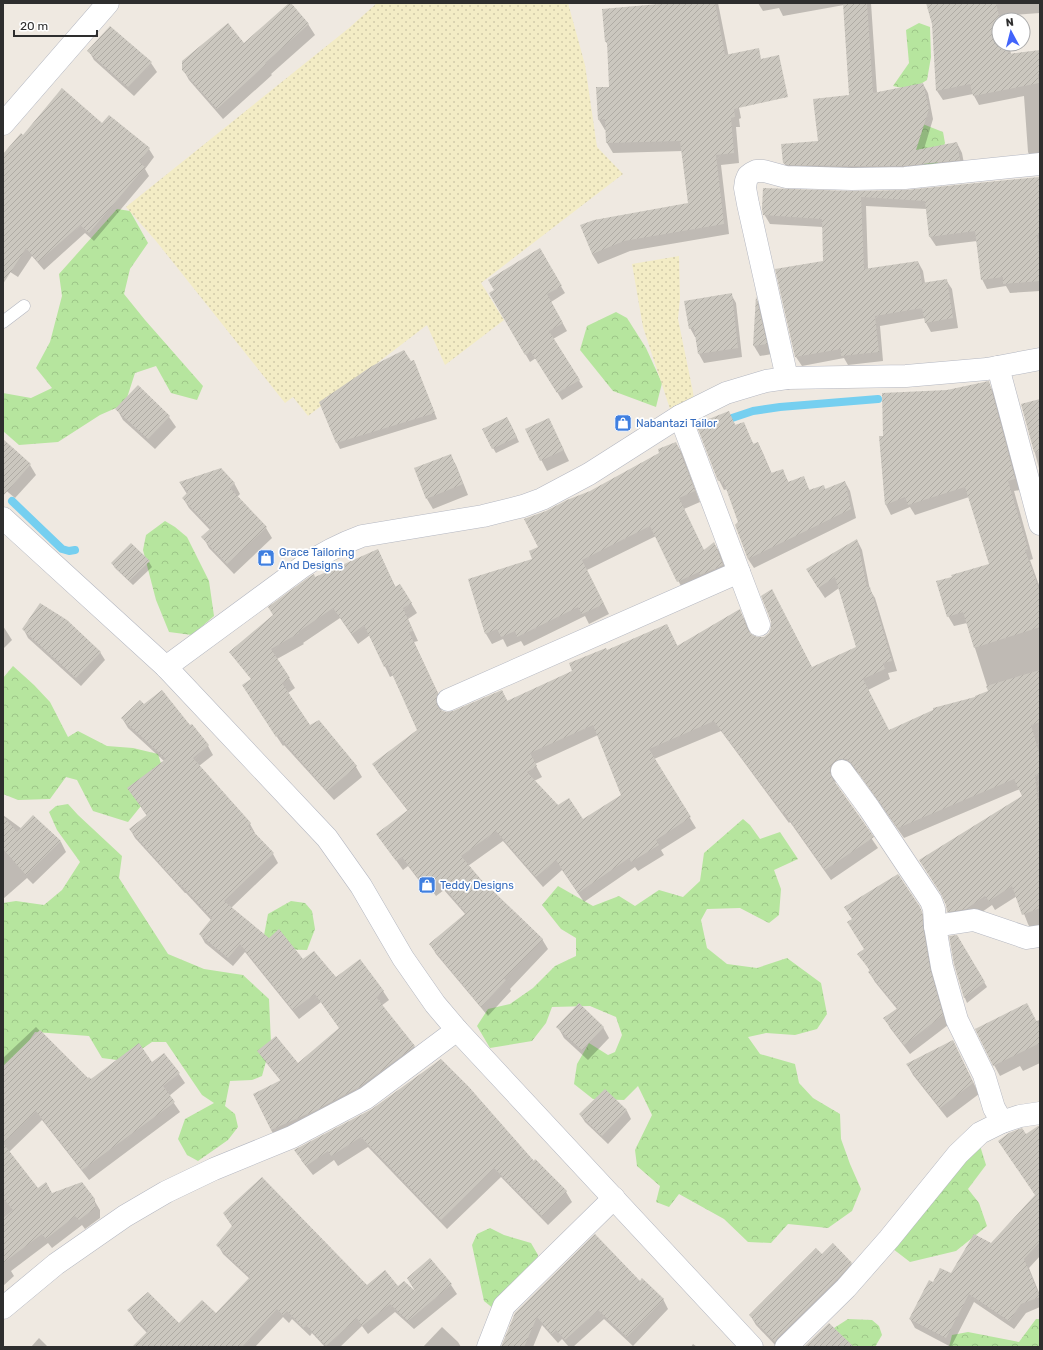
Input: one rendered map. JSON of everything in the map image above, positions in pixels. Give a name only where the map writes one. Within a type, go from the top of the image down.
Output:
[{"type":"street","points":[[3,124],[108,3]]},
{"type":"street","points":[[787,378],[748,204],[746,181],[752,172],[764,171],[786,177],[852,179],[904,178],[1040,164]]},
{"type":"street","points":[[166,667],[323,553],[362,536],[483,516],[523,506],[542,499],[589,474],[680,416],[726,393],[766,381],[787,378],[906,376],[986,369],[1040,359]]},
{"type":"street","points":[[998,367],[1040,524]]},
{"type":"street","points":[[680,416],[759,625]]},
{"type":"street","points":[[3,518],[166,667],[327,838],[361,886],[403,958],[435,1004],[457,1030],[752,1347]]},
{"type":"street","points":[[448,700],[739,572]]},
{"type":"street","points":[[842,771],[869,808],[931,901],[934,910],[935,926],[942,967],[957,1020],[984,1075],[994,1108],[1002,1122]]},
{"type":"street","points":[[935,926],[974,920],[1027,938],[1040,936]]},
{"type":"street","points":[[3,1308],[56,1264],[125,1216],[166,1192],[214,1169],[292,1137],[366,1098],[457,1030]]},
{"type":"street","points":[[786,1347],[846,1288],[958,1154],[980,1133],[1002,1122],[1020,1116],[1040,1113]]},
{"type":"street","points":[[488,1347],[504,1306],[614,1198]]},
{"type":"lane","points":[[3,322],[24,306]]},
{"type":"green space","points":[[919,23],[930,27],[931,57],[927,80],[911,90],[893,86],[909,63],[906,30]]},
{"type":"green space","points":[[915,121],[943,132],[945,143],[936,167],[925,165],[908,154]]},
{"type":"green space","points":[[117,209],[130,211],[148,243],[130,269],[124,294],[203,386],[197,400],[171,393],[156,366],[135,373],[125,404],[100,415],[58,442],[19,445],[3,431],[3,393],[31,398],[52,388],[36,368],[50,342],[62,296],[59,274]]},
{"type":"green space","points":[[616,312],[627,318],[646,348],[662,383],[656,407],[613,391],[580,350],[587,326]]},
{"type":"green space","points":[[165,521],[187,537],[209,581],[214,616],[192,635],[169,632],[156,600],[143,550],[146,535]]},
{"type":"green space","points":[[13,666],[50,702],[68,737],[78,731],[107,746],[133,748],[158,754],[163,770],[145,801],[128,822],[93,811],[77,780],[66,777],[50,799],[18,800],[3,794],[3,678]]},
{"type":"green space","points":[[68,804],[122,856],[119,878],[168,954],[204,969],[243,975],[269,999],[271,1043],[262,1076],[252,1080],[230,1081],[225,1106],[235,1114],[238,1127],[228,1140],[198,1161],[187,1155],[178,1139],[185,1119],[214,1103],[202,1095],[166,1042],[152,1042],[124,1061],[102,1058],[89,1036],[35,1032],[25,1047],[3,1070],[3,903],[16,901],[44,905],[62,890],[80,862],[57,830],[49,812],[56,806]]},
{"type":"green space","points":[[743,819],[750,825],[760,839],[780,832],[798,859],[774,870],[781,889],[779,915],[769,923],[740,908],[707,909],[701,920],[707,948],[727,964],[757,968],[787,958],[821,983],[827,1014],[817,1029],[795,1035],[766,1033],[748,1037],[760,1054],[795,1064],[799,1083],[813,1098],[840,1114],[841,1139],[861,1189],[852,1211],[828,1228],[788,1224],[771,1243],[748,1242],[724,1219],[679,1194],[669,1207],[656,1202],[660,1186],[637,1166],[635,1150],[652,1115],[638,1086],[624,1100],[593,1099],[574,1084],[577,1064],[589,1043],[608,1055],[615,1052],[622,1035],[616,1017],[590,1006],[552,1007],[546,1023],[532,1041],[490,1048],[477,1026],[488,1009],[510,1004],[533,988],[555,966],[576,956],[576,938],[561,929],[542,905],[558,886],[593,906],[619,896],[635,906],[659,890],[683,897],[700,881],[704,853]]},
{"type":"green space","points":[[291,901],[305,903],[312,911],[315,929],[307,950],[270,949],[262,946],[268,914]]},
{"type":"green space","points":[[977,1136],[986,1165],[968,1189],[979,1203],[987,1226],[956,1251],[910,1262],[884,1242]]},
{"type":"green space","points":[[490,1228],[504,1235],[531,1243],[538,1255],[531,1292],[494,1309],[484,1301],[472,1245],[477,1234]]},
{"type":"green space","points":[[848,1319],[872,1320],[879,1326],[882,1335],[875,1347],[835,1347],[831,1330]]},
{"type":"green space","points":[[1036,1319],[1040,1319],[1040,1347],[949,1347],[952,1335],[968,1332],[1019,1342]]},
{"type":"sand","points":[[377,3],[568,3],[585,65],[597,147],[623,174],[481,283],[504,320],[445,365],[427,325],[308,416],[293,397],[285,403],[156,241],[126,207],[349,28]]},
{"type":"sand","points":[[679,256],[680,298],[678,319],[693,392],[695,410],[674,421],[643,327],[632,264]]},
{"type":"building","points":[[289,3],[291,3],[309,24],[265,63],[266,64],[217,109],[182,70],[182,61],[228,23],[244,43]]},
{"type":"building","points":[[670,3],[715,3],[725,55],[759,48],[761,59],[779,55],[788,97],[734,109],[735,117],[731,118],[734,153],[716,155],[724,224],[624,241],[592,254],[580,225],[594,220],[688,203],[680,141],[606,143],[605,119],[598,120],[596,87],[609,87],[607,42],[605,42],[602,9]]},
{"type":"building","points":[[843,3],[867,3],[873,93],[923,83],[929,109],[916,150],[957,142],[960,160],[904,166],[788,165],[783,163],[781,144],[818,141],[813,99],[849,95]]},
{"type":"building","points":[[926,3],[996,3],[998,12],[991,12],[991,52],[1009,52],[1009,54],[1040,50],[1040,74],[1038,74],[1039,83],[973,96],[970,84],[936,91],[932,24]]},
{"type":"building","points":[[110,26],[152,62],[128,87],[87,51]]},
{"type":"building","points":[[62,88],[102,123],[109,115],[150,148],[139,162],[145,167],[89,233],[80,225],[38,262],[26,248],[3,284],[3,154],[21,133],[23,135]]},
{"type":"building","points":[[1040,177],[1040,234],[1037,234],[1040,260],[1040,281],[1003,284],[1003,277],[981,280],[975,231],[929,237],[925,201],[861,197],[864,269],[918,261],[922,283],[947,279],[953,318],[925,323],[922,308],[875,316],[879,352],[841,356],[841,349],[795,357],[775,269],[823,261],[822,219],[763,215],[763,188],[852,191],[905,190]]},
{"type":"building","points":[[540,248],[562,286],[547,294],[563,323],[549,331],[580,380],[557,393],[531,352],[525,355],[489,293],[494,290],[488,280]]},
{"type":"building","points":[[732,293],[738,348],[698,354],[694,328],[689,329],[684,301]]},
{"type":"building","points":[[756,296],[767,344],[753,346]]},
{"type":"building","points":[[404,350],[411,361],[414,360],[435,413],[336,443],[319,402],[372,366]]},
{"type":"building","points":[[989,381],[1015,479],[1008,481],[1028,549],[1025,550],[1040,592],[1040,627],[974,648],[963,612],[947,617],[936,581],[989,564],[965,487],[908,505],[905,497],[885,505],[879,436],[883,436],[882,393],[947,390]]},
{"type":"building","points":[[138,385],[170,416],[148,439],[115,409]]},
{"type":"building","points":[[1040,399],[1040,451],[1034,452],[1021,404]]},
{"type":"building","points":[[729,411],[735,425],[744,422],[753,444],[758,442],[771,473],[783,469],[788,482],[804,476],[809,490],[824,485],[825,489],[845,481],[851,509],[748,559],[735,525],[738,522],[724,483],[722,483],[721,480],[718,481],[696,424]]},
{"type":"building","points":[[507,417],[517,437],[492,449],[482,429]]},
{"type":"building","points":[[549,418],[564,450],[540,461],[525,429]]},
{"type":"building","points":[[3,439],[31,464],[3,496]]},
{"type":"building","points":[[676,442],[695,491],[679,498],[704,550],[714,542],[723,565],[700,575],[699,572],[677,582],[650,526],[582,560],[604,604],[582,614],[578,607],[517,637],[515,631],[501,637],[497,629],[485,634],[468,579],[532,559],[529,551],[538,547],[524,519],[546,511],[567,500],[590,491],[659,453],[658,449]]},
{"type":"building","points":[[451,454],[463,484],[426,499],[414,468]]},
{"type":"building","points":[[221,468],[235,483],[230,488],[267,527],[227,564],[201,537],[211,528],[182,498],[188,492],[179,482]]},
{"type":"building","points":[[857,539],[867,587],[870,587],[892,661],[883,663],[885,669],[863,679],[889,730],[933,710],[933,708],[975,697],[988,691],[986,686],[1040,670],[1040,722],[1031,725],[1040,756],[1040,774],[1035,775],[1040,820],[1040,908],[1022,915],[1012,886],[989,901],[985,896],[966,909],[947,912],[946,905],[941,894],[919,860],[1022,796],[1014,779],[898,828],[852,764],[847,759],[835,761],[830,766],[832,778],[874,837],[825,870],[784,812],[783,813],[714,721],[649,749],[691,817],[656,840],[659,845],[631,862],[629,858],[578,893],[556,860],[536,877],[496,831],[461,856],[490,890],[491,889],[543,939],[504,979],[506,980],[481,1007],[429,944],[466,913],[438,880],[430,887],[421,876],[418,878],[402,857],[396,861],[376,834],[408,810],[372,764],[417,730],[388,665],[384,667],[364,625],[352,634],[333,608],[298,632],[299,633],[271,649],[290,678],[282,683],[310,725],[319,720],[357,766],[327,791],[278,735],[276,737],[242,685],[251,679],[229,652],[273,615],[268,607],[309,577],[314,574],[315,577],[378,549],[395,587],[400,584],[412,603],[403,608],[413,631],[409,632],[438,693],[436,699],[437,705],[440,710],[446,712],[453,711],[502,690],[507,701],[572,671],[569,663],[606,648],[607,650],[667,624],[677,646],[740,609],[747,629],[751,634],[757,637],[764,637],[769,633],[771,621],[761,596],[772,589],[812,667],[856,647],[835,577],[818,588],[806,569]],"holes":[[[593,725],[621,795],[583,819],[569,798],[558,805],[527,772],[537,766],[530,753]]]},
{"type":"building","points":[[131,543],[150,561],[129,581],[111,563]]},
{"type":"building","points":[[40,603],[67,620],[101,652],[76,678],[22,629]]},
{"type":"building","points":[[162,690],[190,725],[192,724],[209,745],[193,758],[251,823],[248,826],[274,853],[224,901],[269,938],[279,929],[303,959],[314,951],[336,977],[360,959],[384,991],[376,997],[415,1046],[359,1087],[314,1111],[271,1130],[253,1094],[281,1080],[257,1051],[276,1036],[298,1063],[339,1028],[315,994],[293,1010],[240,944],[228,958],[199,934],[212,918],[180,884],[179,885],[129,829],[147,815],[127,788],[166,759],[121,718],[140,700],[144,704]]},
{"type":"building","points":[[33,815],[61,841],[26,875],[3,849],[3,816],[17,832]]},
{"type":"building","points":[[898,874],[922,912],[923,928],[930,969],[943,1015],[904,1045],[883,1018],[898,1008],[868,972],[870,970],[857,954],[864,949],[847,922],[852,919],[844,907]]},
{"type":"building","points":[[957,935],[985,982],[964,998],[954,964],[949,936]]},
{"type":"building","points":[[579,1003],[604,1027],[582,1050],[556,1027]]},
{"type":"building","points":[[1027,1003],[1040,1028],[1040,1043],[993,1066],[975,1029]]},
{"type":"building","points":[[40,1030],[88,1078],[89,1077],[91,1079],[139,1043],[152,1062],[164,1053],[180,1073],[163,1086],[175,1102],[82,1170],[36,1111],[3,1143],[3,1066]]},
{"type":"building","points":[[953,1040],[973,1083],[940,1108],[906,1064]]},
{"type":"building","points":[[441,1059],[469,1087],[534,1161],[535,1159],[567,1191],[542,1216],[494,1168],[441,1220],[361,1137],[331,1156],[328,1151],[306,1166],[294,1150],[372,1109]]},
{"type":"building","points":[[605,1089],[627,1110],[602,1136],[579,1114]]},
{"type":"building","points":[[1040,1126],[1040,1242],[1024,1259],[1040,1297],[1021,1304],[1009,1321],[969,1294],[946,1338],[909,1319],[929,1280],[933,1282],[940,1268],[951,1273],[974,1234],[991,1243],[1035,1195],[998,1141],[1009,1133],[1022,1128],[1026,1134]]},
{"type":"building","points":[[3,1143],[38,1188],[46,1182],[52,1193],[82,1182],[95,1199],[95,1208],[79,1220],[75,1216],[46,1239],[42,1234],[3,1263],[3,1218],[13,1210],[3,1198]]},
{"type":"building","points":[[262,1177],[367,1285],[385,1270],[398,1286],[404,1281],[415,1291],[407,1278],[430,1258],[452,1284],[408,1321],[390,1304],[362,1326],[357,1318],[326,1346],[306,1325],[304,1328],[287,1311],[283,1315],[277,1309],[242,1347],[132,1347],[148,1331],[127,1310],[148,1292],[179,1323],[202,1300],[216,1313],[250,1277],[216,1245],[232,1226],[223,1213]]},
{"type":"building","points":[[595,1234],[640,1281],[642,1278],[664,1299],[627,1337],[598,1310],[565,1340],[556,1330],[552,1334],[537,1317],[524,1347],[501,1347],[515,1313]]},
{"type":"building","points":[[833,1243],[852,1263],[777,1338],[775,1342],[749,1315],[816,1248],[822,1254]]},
{"type":"building","points":[[829,1323],[854,1347],[804,1347]]},
{"type":"waterway","points":[[723,421],[753,411],[780,407],[878,399]]},
{"type":"waterway","points":[[12,501],[62,549],[69,551],[75,550]]},
{"type":"place","name":"Nabantazi Tailor","points":[[623,423]]},
{"type":"place","name":"Grace Tailoring And Designs","points":[[266,558]]},
{"type":"place","name":"Teddy Designs","points":[[427,885]]}]
